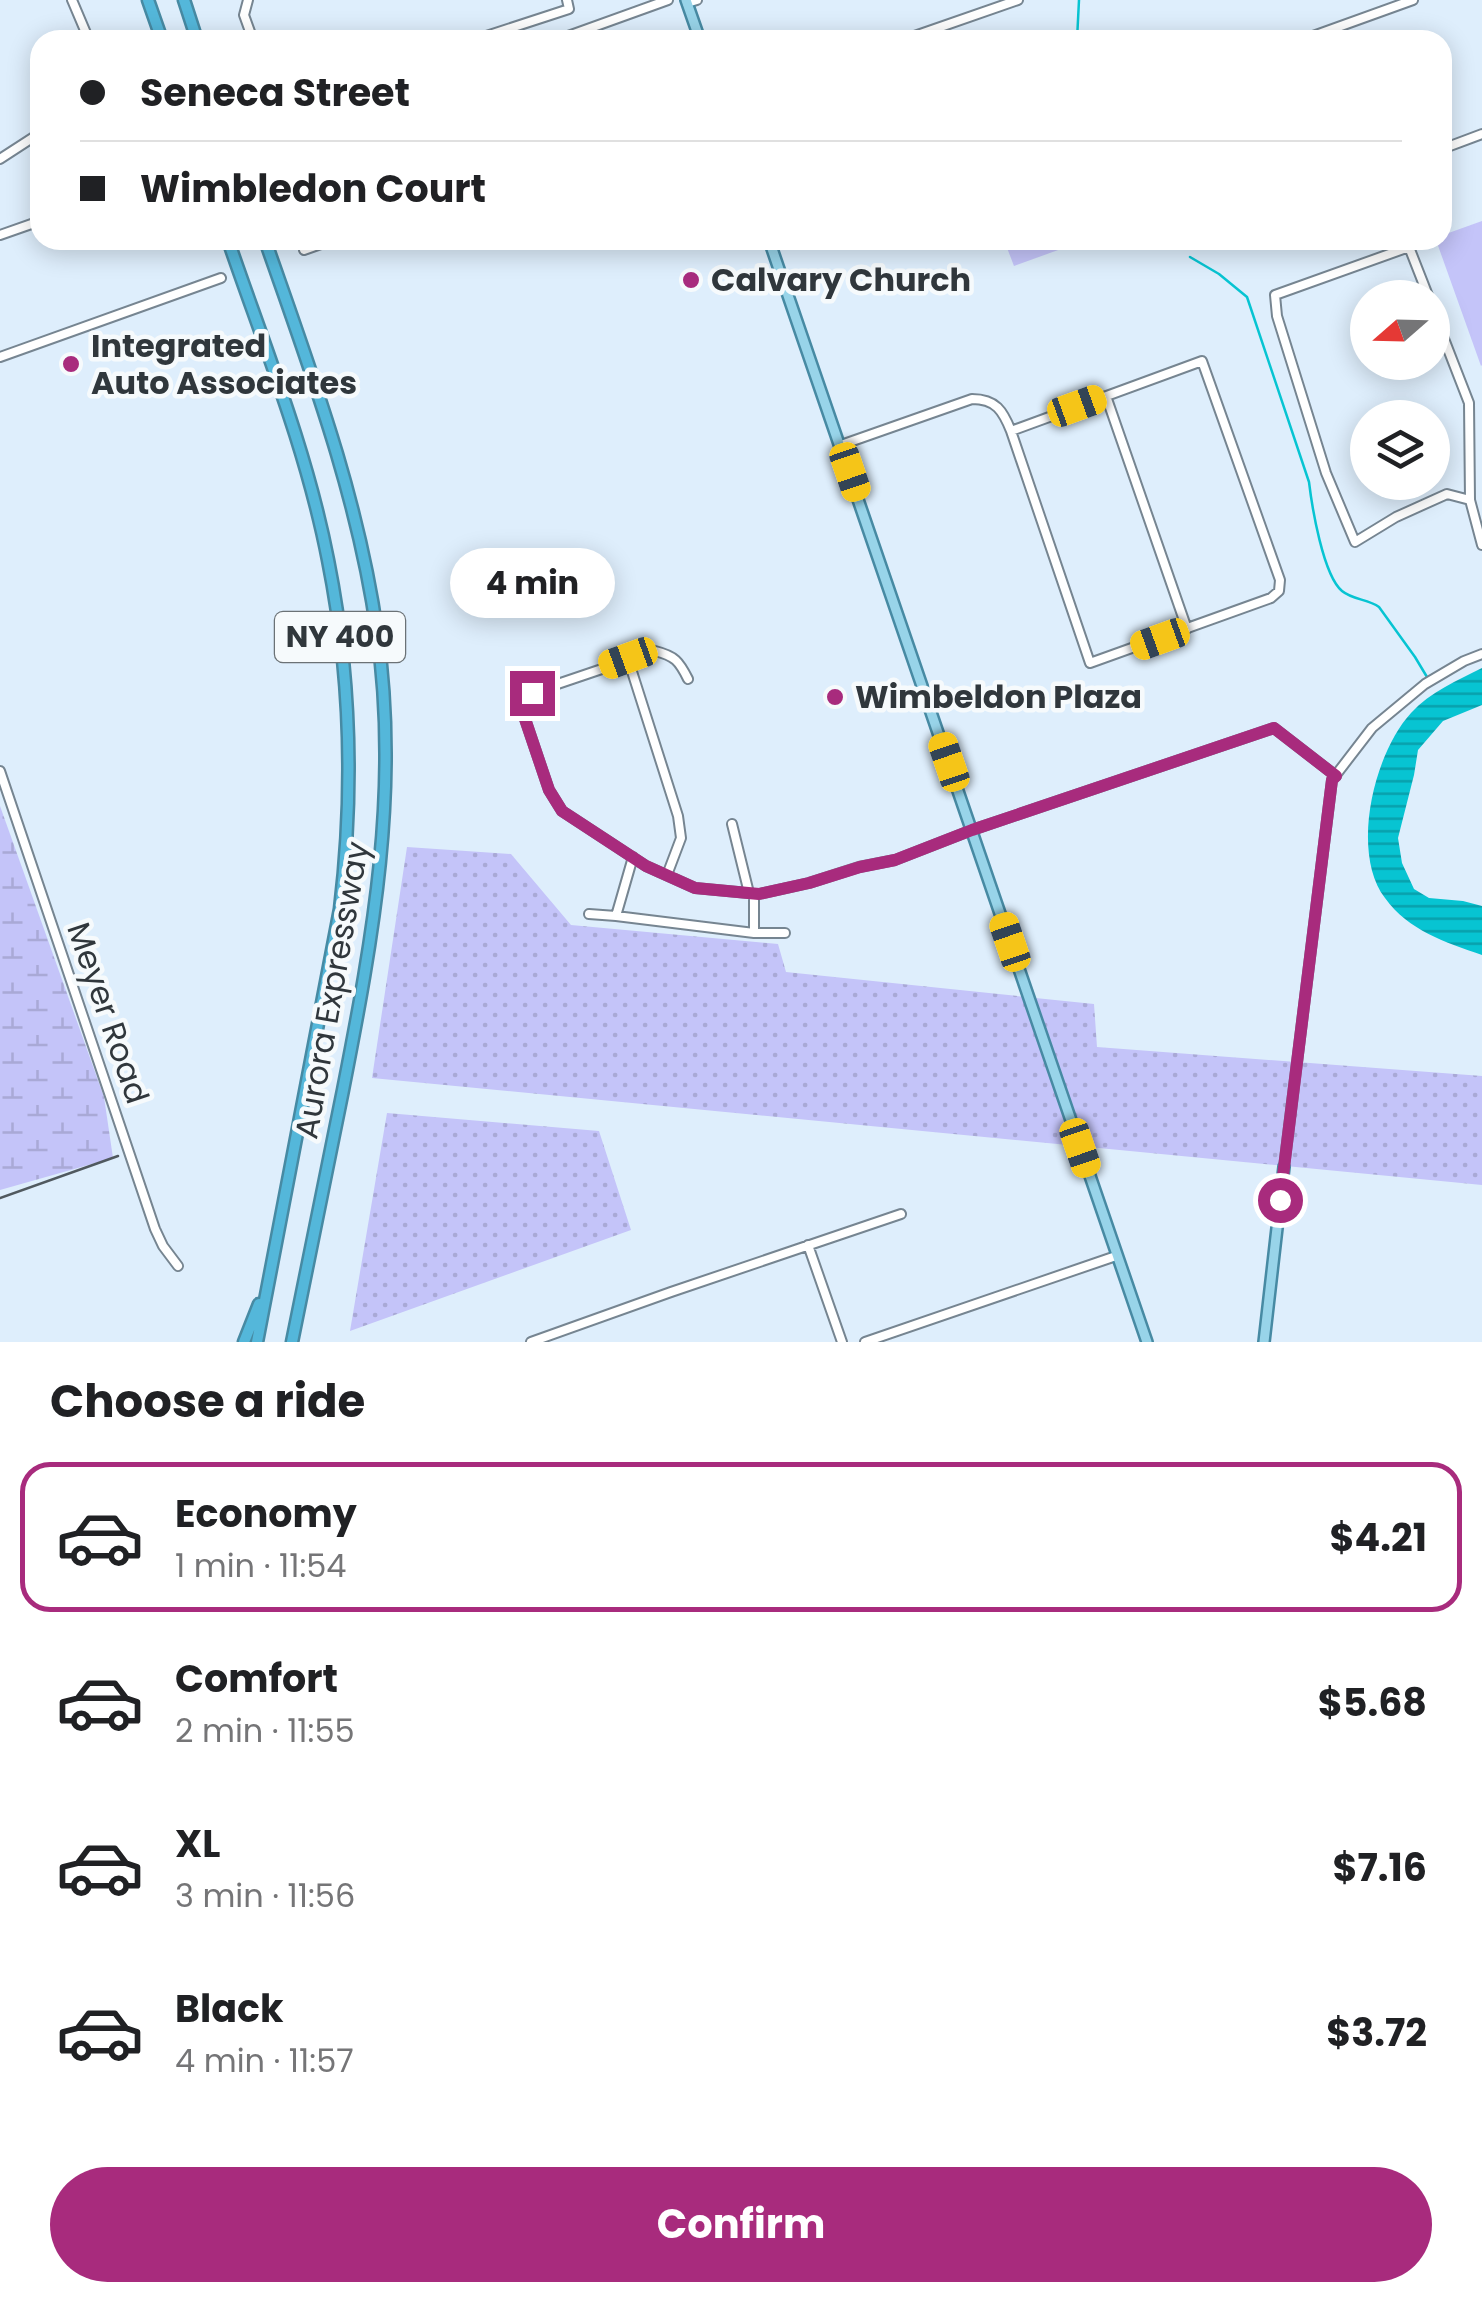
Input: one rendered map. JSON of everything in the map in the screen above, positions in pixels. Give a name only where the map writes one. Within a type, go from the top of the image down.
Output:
[{"type":"highway","points":[[148,0],[158,30]]},
{"type":"highway","points":[[184,0],[194,30]]},
{"type":"highway","name":"Aurora Expressway","points":[[232,250],[276,377],[328,557],[345,673],[348,732],[347,850],[332,961],[257,1342]]},
{"type":"highway","name":"Aurora Expressway","points":[[268,250],[357,522],[378,634],[384,693],[385,810],[376,904],[292,1342]]},
{"type":"highway","points":[[244,1342],[273,1260]]},
{"type":"main road","points":[[690,1],[697,30]]},
{"type":"main road","points":[[773,250],[1147,1342]]},
{"type":"main road","points":[[1264,1342],[1284,1167]]},
{"type":"street","points":[[72,0],[84,30]]},
{"type":"street","points":[[248,0],[244,16],[249,30]]},
{"type":"street","points":[[506,30],[569,10],[567,0]]},
{"type":"street","points":[[585,30],[668,0]]},
{"type":"street","points":[[932,30],[1018,0]]},
{"type":"street","points":[[1330,30],[1414,0]]},
{"type":"street","points":[[1452,144],[1482,134]]},
{"type":"street","points":[[0,159],[30,140]]},
{"type":"street","points":[[0,234],[30,224]]},
{"type":"street","points":[[1404,250],[1275,295],[1277,316],[1326,473],[1355,542],[1396,517],[1447,494],[1470,500]]},
{"type":"street","points":[[1411,250],[1422,280]]},
{"type":"street","points":[[0,357],[221,278]]},
{"type":"street","points":[[1450,354],[1469,402],[1470,500],[1482,546]]},
{"type":"street","points":[[841,445],[972,399],[996,404],[1012,431],[1090,663],[1264,600],[1278,591],[1280,580],[1202,361],[1012,431]]},
{"type":"street","points":[[1106,396],[1187,629]]},
{"type":"street","points":[[688,679],[679,662],[655,650],[532,693],[524,716],[549,790],[562,811],[633,857],[695,888],[752,894],[895,860],[972,830],[1274,728],[1336,776]]},
{"type":"street","points":[[1284,1167],[1332,780],[1372,728],[1425,684],[1482,654]]},
{"type":"street","points":[[628,658],[678,816],[681,838],[667,875]]},
{"type":"street","name":"Meyer Road","points":[[0,771],[155,1229],[178,1266]]},
{"type":"street","points":[[732,824],[752,894],[754,933]]},
{"type":"street","points":[[616,916],[633,857]]},
{"type":"street","points":[[588,914],[785,933]]},
{"type":"street","points":[[531,1342],[901,1214]]},
{"type":"street","points":[[808,1245],[842,1342]]},
{"type":"street","points":[[865,1342],[1116,1256]]},
{"type":"green space","points":[[1482,221],[1481,366],[1440,250],[1452,250],[1452,232]]},
{"type":"green space","points":[[1008,250],[1058,250],[1014,266]]},
{"type":"green space","points":[[0,806],[104,1097],[113,1158],[0,1190]]},
{"type":"green space","points":[[407,847],[511,854],[571,925],[778,944],[786,972],[1094,1004],[1097,1047],[1482,1076],[1482,1185],[372,1078]]},
{"type":"green space","points":[[387,1113],[599,1131],[631,1230],[350,1331]]},
{"type":"shaded area","points":[[1482,668],[1482,705],[1443,721],[1418,750],[1398,838],[1402,863],[1414,889],[1429,898],[1482,906],[1482,955],[1429,934],[1395,909],[1375,878],[1368,830],[1377,777],[1398,731],[1427,699]]},
{"type":"waterway","points":[[1078,30],[1079,0]]},
{"type":"waterway","points":[[1190,257],[1247,297],[1309,482],[1320,540],[1335,583],[1346,594],[1379,607],[1427,677]]},
{"type":"railway","points":[[0,1198],[118,1156]]},
{"type":"place","name":"Calvary Church","points":[[691,280]]},
{"type":"place","name":"Integrated Auto Associates","points":[[71,364]]},
{"type":"place","name":"Wimbeldon Plaza","points":[[835,697]]},
{"type":"route","points":[[532,693],[524,716],[549,790],[562,811],[646,866],[695,888],[759,894],[895,860],[972,830],[1274,728],[1336,776],[1332,780],[1280,1200]]}]
